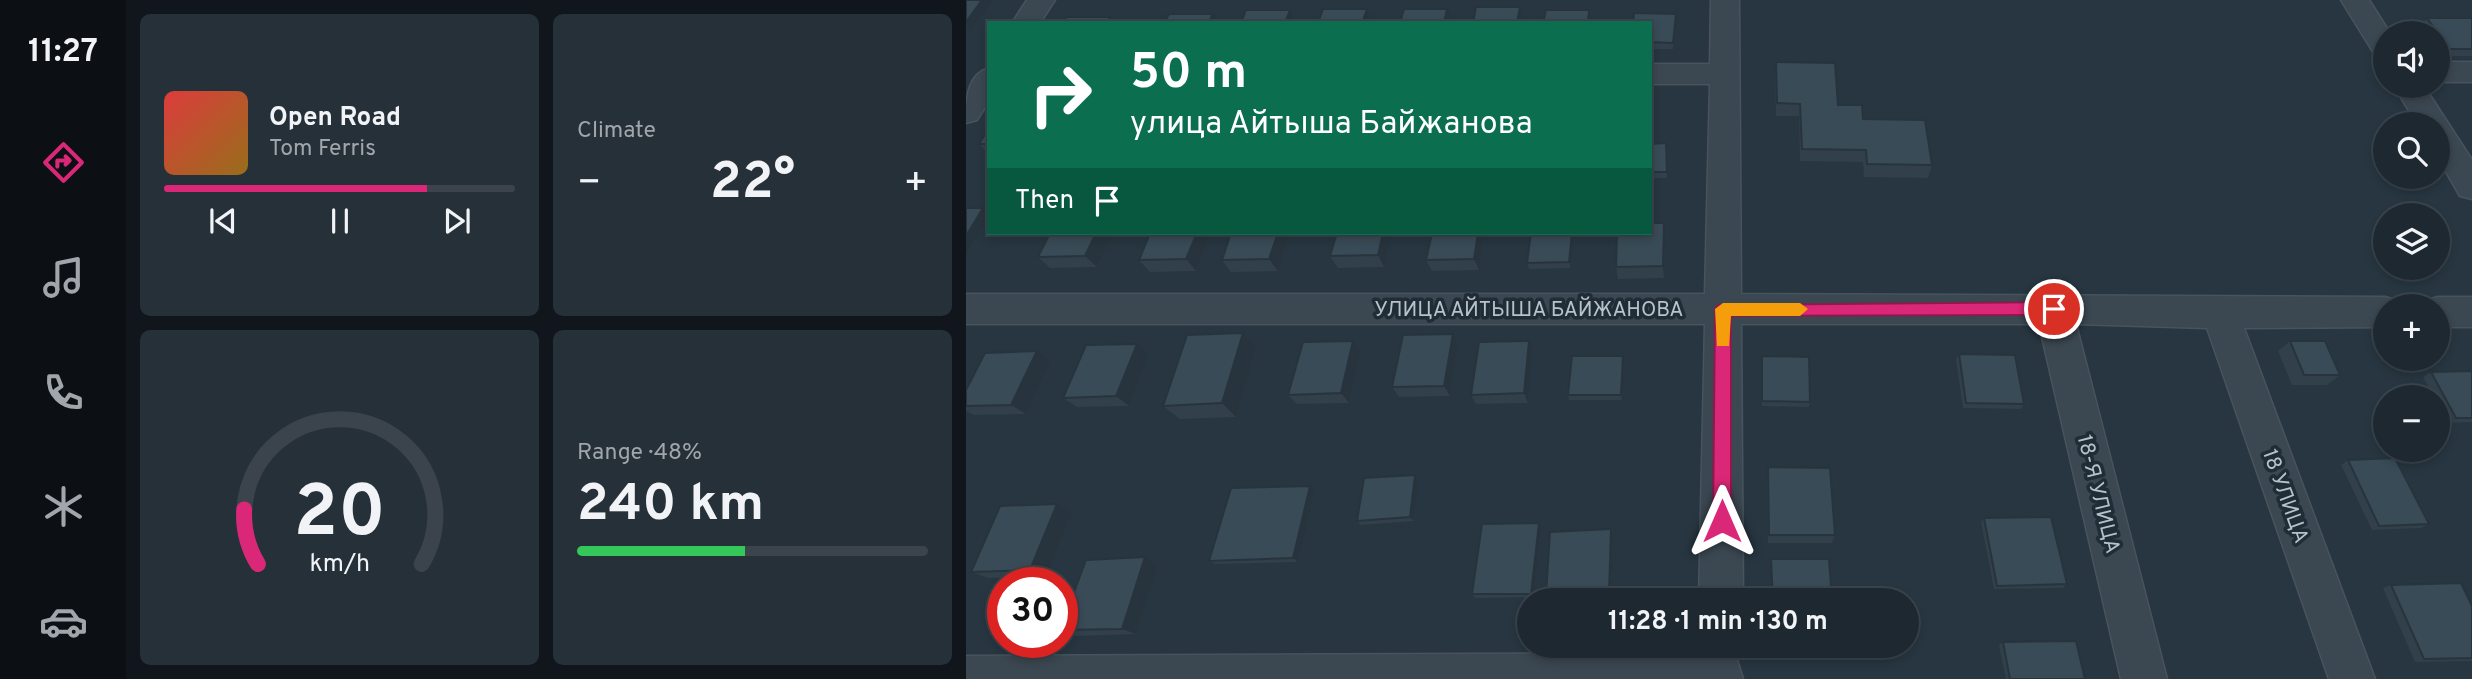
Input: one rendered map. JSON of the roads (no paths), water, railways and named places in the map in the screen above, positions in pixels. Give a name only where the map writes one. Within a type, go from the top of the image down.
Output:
[{"type":"street","points":[[1027,21],[1041,0]]},
{"type":"street","points":[[1721,588],[1725,0]]},
{"type":"street","points":[[2355,0],[2373,29]]},
{"type":"street","points":[[2450,72],[2472,72]]},
{"type":"street","points":[[1652,74],[1725,74]]},
{"type":"street","points":[[966,112],[987,81]]},
{"type":"street","points":[[2450,151],[2472,187]]},
{"type":"street","name":"УЛИЦА АЙТЫША БАЙЖАНОВА","points":[[966,309],[2054,309],[2220,313],[2373,312]]},
{"type":"street","name":"18-Я УЛИЦА","points":[[2054,309],[2144,679]]},
{"type":"street","points":[[2450,312],[2472,312]]},
{"type":"street","name":"18 УЛИЦА","points":[[2220,313],[2351,679]]},
{"type":"street","points":[[966,679],[1721,667]]}]
